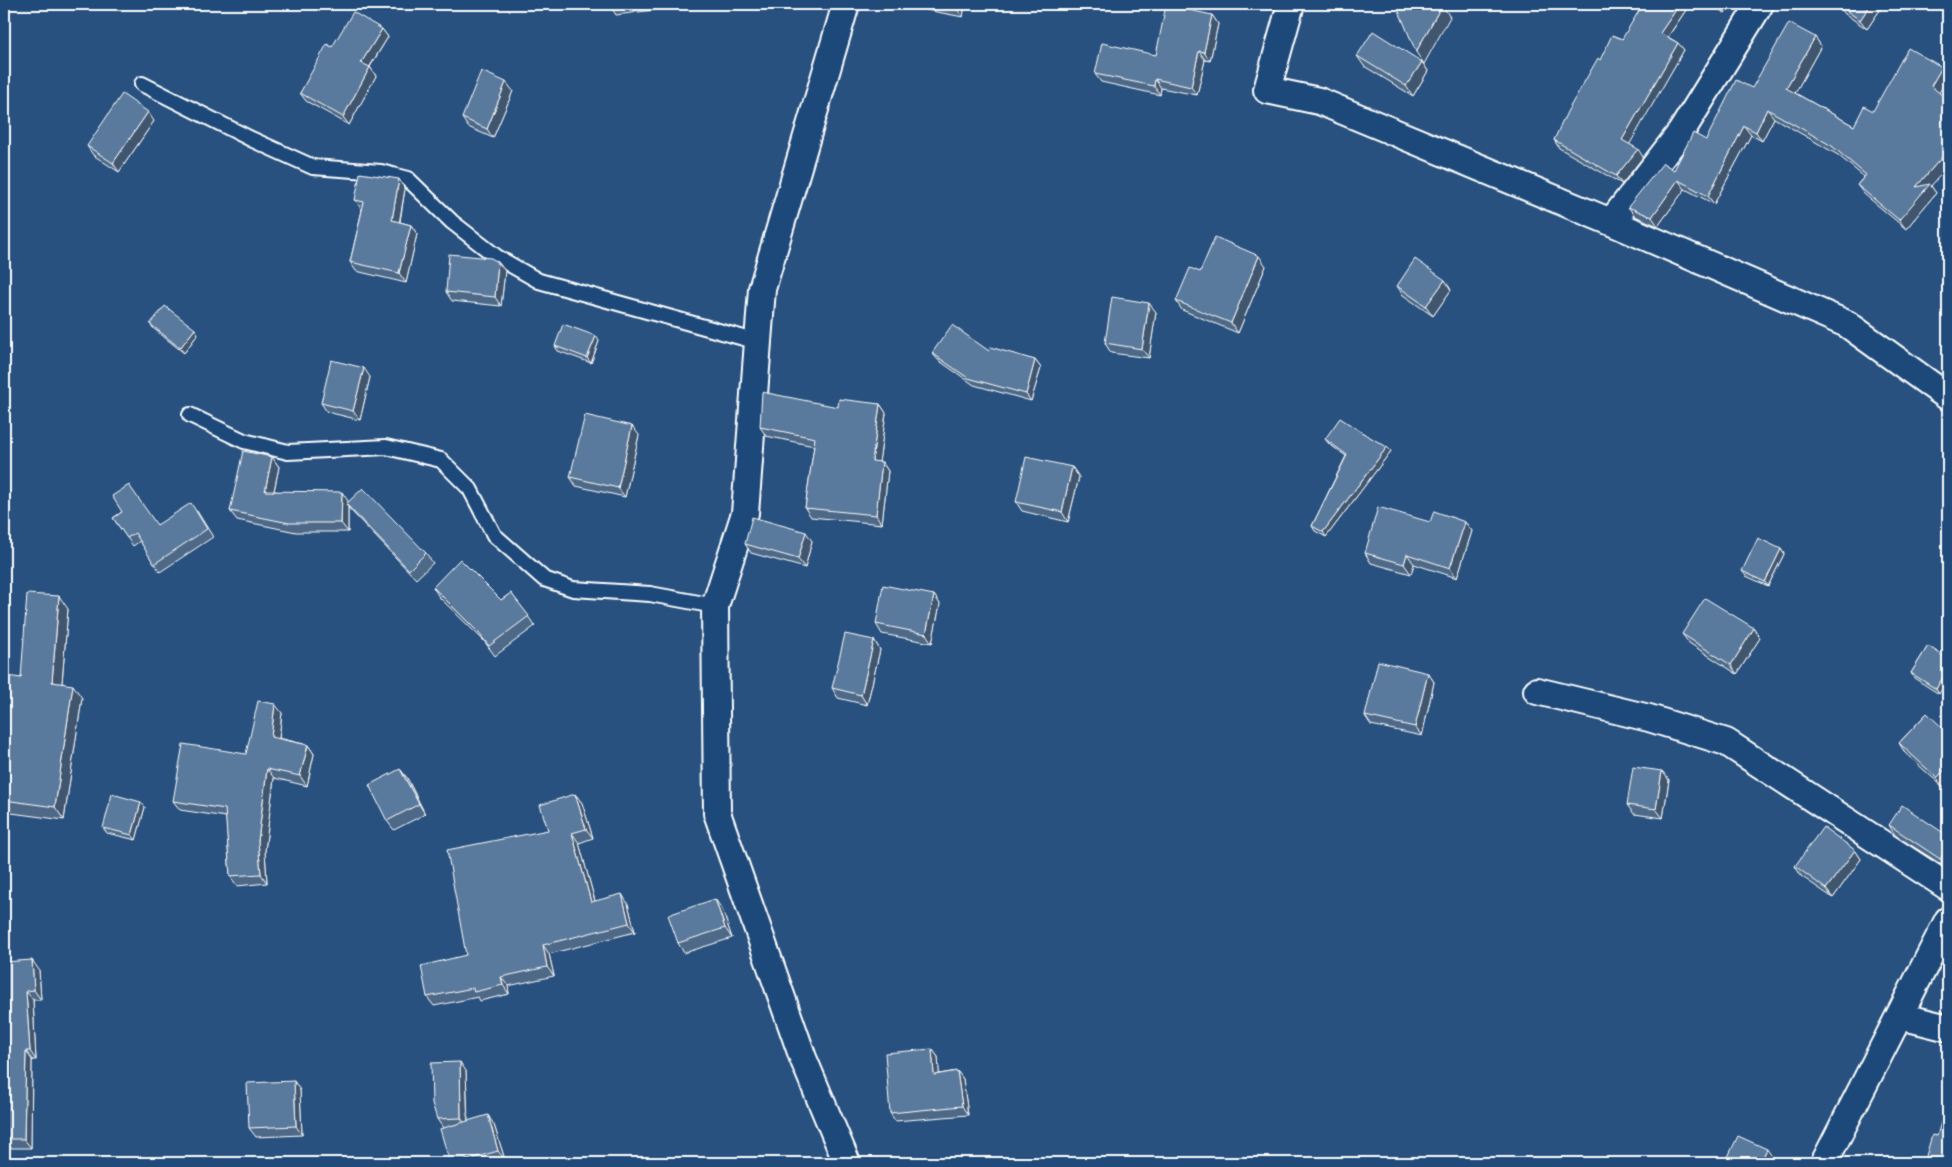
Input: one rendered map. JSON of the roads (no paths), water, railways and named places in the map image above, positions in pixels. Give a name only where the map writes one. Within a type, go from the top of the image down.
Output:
[{"type":"street","points":[[846,4],[762,289],[745,513],[715,606],[717,813],[803,1058],[847,1163]]},
{"type":"street","points":[[1291,4],[1267,90],[1319,101],[1611,222],[1847,324],[1948,397]]},
{"type":"street","points":[[1611,222],[1681,132],[1760,4]]},
{"type":"street","points":[[1536,691],[1649,718],[1726,742],[1948,887]]},
{"type":"street","points":[[1824,1163],[1948,920]]},
{"type":"street","points":[[1900,1016],[1948,1028]]},
{"type":"lane","points":[[142,84],[251,139],[313,167],[381,172],[408,179],[459,228],[496,257],[539,281],[758,342]]},
{"type":"lane","points":[[190,415],[244,441],[288,452],[386,447],[441,460],[470,489],[494,534],[544,579],[573,589],[650,594],[715,606]]}]
